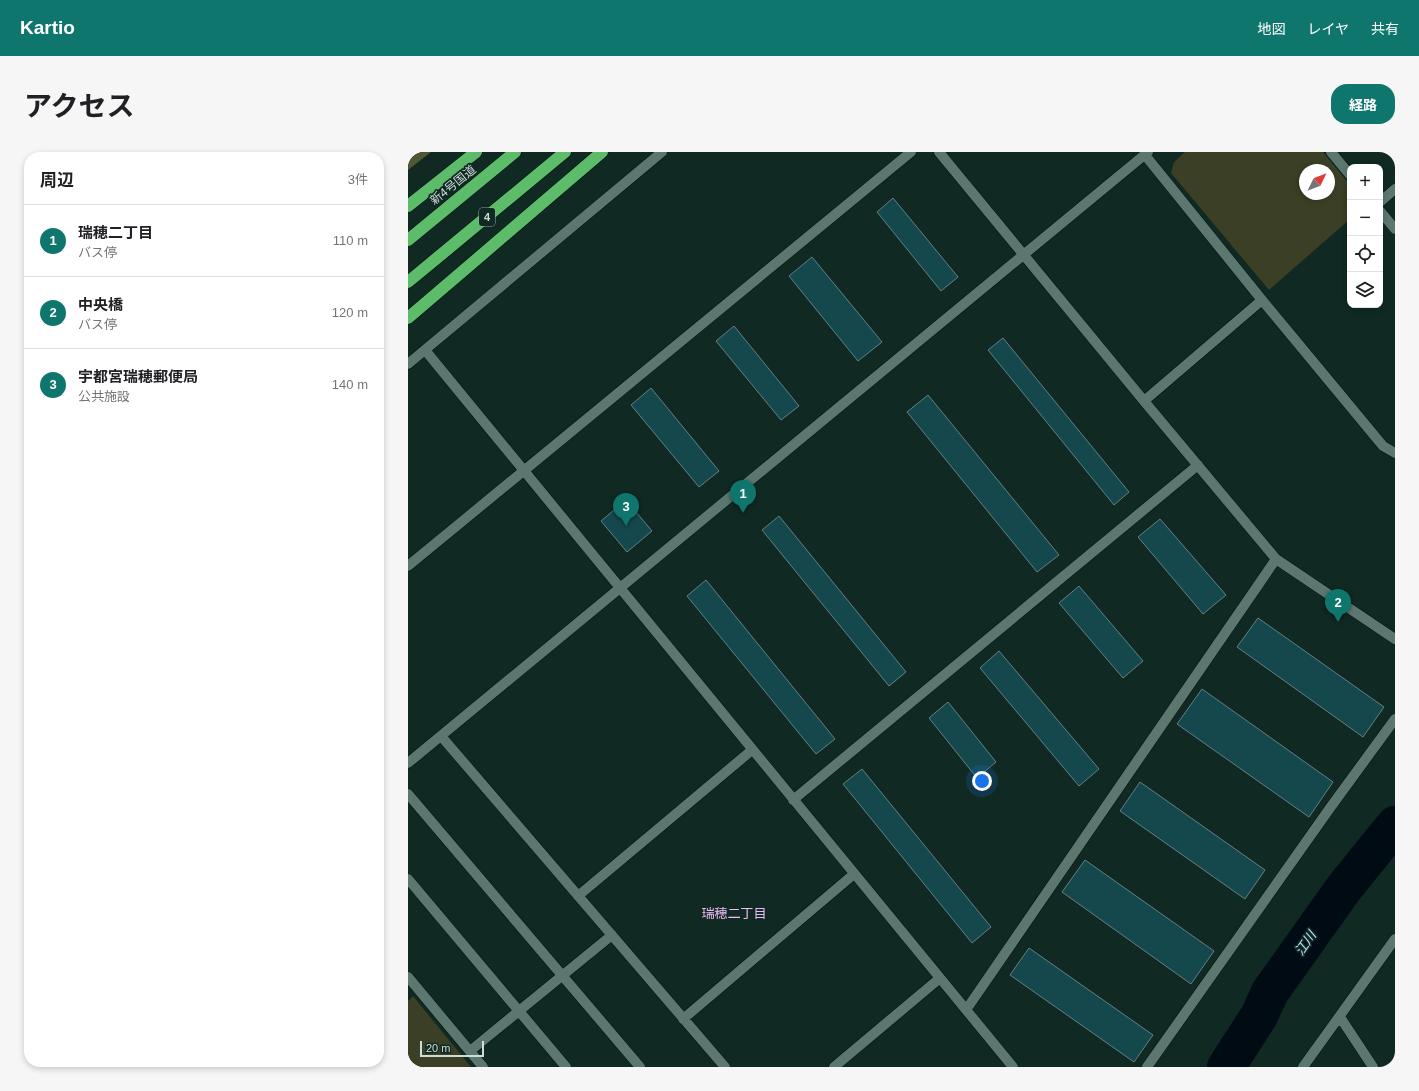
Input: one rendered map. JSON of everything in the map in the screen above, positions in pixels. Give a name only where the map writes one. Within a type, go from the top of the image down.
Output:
[{"type":"highway","points":[[408,206],[476,152]]},
{"type":"highway","name":"新4号国道","points":[[408,240],[515,152]]},
{"type":"highway","name":"4","points":[[408,282],[565,152]]},
{"type":"highway","points":[[408,318],[602,152]]},
{"type":"street","points":[[408,364],[662,152]]},
{"type":"street","points":[[408,566],[911,152]]},
{"type":"street","points":[[939,152],[1276,559],[1395,639]]},
{"type":"street","points":[[1331,152],[1347,171]]},
{"type":"street","points":[[408,763],[1146,154],[1262,300],[1383,446],[1395,453]]},
{"type":"street","points":[[1382,200],[1395,189]]},
{"type":"street","points":[[1383,215],[1395,229]]},
{"type":"street","points":[[1144,401],[1262,300]]},
{"type":"street","points":[[425,350],[1013,1067]]},
{"type":"street","points":[[793,800],[1198,464]]},
{"type":"street","points":[[966,1010],[1276,559]]},
{"type":"street","points":[[1147,1067],[1325,815],[1395,719]]},
{"type":"street","points":[[441,736],[725,1067]]},
{"type":"street","points":[[578,896],[752,750]]},
{"type":"street","points":[[408,794],[640,1067]]},
{"type":"street","points":[[683,1019],[854,874]]},
{"type":"street","points":[[408,878],[520,1010],[566,1067]]},
{"type":"street","points":[[470,1051],[612,936]]},
{"type":"street","points":[[1303,1067],[1395,939]]},
{"type":"street","points":[[408,977],[483,1067]]},
{"type":"street","points":[[834,1067],[940,978]]},
{"type":"street","points":[[1340,1017],[1373,1067]]},
{"type":"green space","points":[[408,152],[431,152],[408,170]]},
{"type":"green space","points":[[1185,152],[1323,152],[1333,164],[1299,164],[1299,200],[1335,200],[1335,167],[1347,181],[1347,222],[1269,290],[1171,173],[1174,162]]},
{"type":"green space","points":[[413,996],[471,1067],[408,1067],[408,1001]]},
{"type":"building","points":[[893,198],[958,277],[941,291],[877,212]]},
{"type":"building","points":[[812,257],[882,342],[858,361],[789,276]]},
{"type":"building","points":[[734,326],[799,406],[781,420],[716,341]]},
{"type":"building","points":[[1003,338],[1129,492],[1114,505],[988,350]]},
{"type":"building","points":[[651,388],[719,471],[699,487],[631,405]]},
{"type":"building","points":[[928,395],[1059,555],[1037,572],[907,412]]},
{"type":"building","points":[[626,500],[652,531],[627,552],[601,521]]},
{"type":"building","points":[[779,516],[906,672],[889,686],[762,530]]},
{"type":"building","points":[[1160,519],[1226,595],[1203,614],[1138,537]]},
{"type":"building","points":[[706,580],[835,739],[816,754],[687,596]]},
{"type":"building","points":[[1079,586],[1143,661],[1123,678],[1059,603]]},
{"type":"building","points":[[1258,618],[1384,707],[1363,737],[1237,647]]},
{"type":"building","points":[[999,651],[1099,769],[1079,786],[980,668]]},
{"type":"building","points":[[1202,689],[1333,782],[1309,817],[1177,724]]},
{"type":"building","points":[[948,702],[996,762],[977,778],[929,718]]},
{"type":"building","points":[[862,769],[991,927],[972,943],[843,784]]},
{"type":"building","points":[[1140,782],[1265,870],[1245,899],[1120,811]]},
{"type":"building","points":[[1085,860],[1214,951],[1191,984],[1062,892]]},
{"type":"building","points":[[1029,948],[1153,1035],[1134,1062],[1010,975]]},
{"type":"waterway","name":"江川","points":[[1226,1067],[1259,1016],[1270,992],[1344,888],[1395,825]]},
{"type":"place","name":"瑞穂二丁目","points":[[743,513]]},
{"type":"place","name":"宇都宮瑞穂郵便局","points":[[626,526]]},
{"type":"place","name":"中央橋","points":[[1338,622]]},
{"type":"district","name":"瑞穂二丁目","points":[[734,913]]}]
